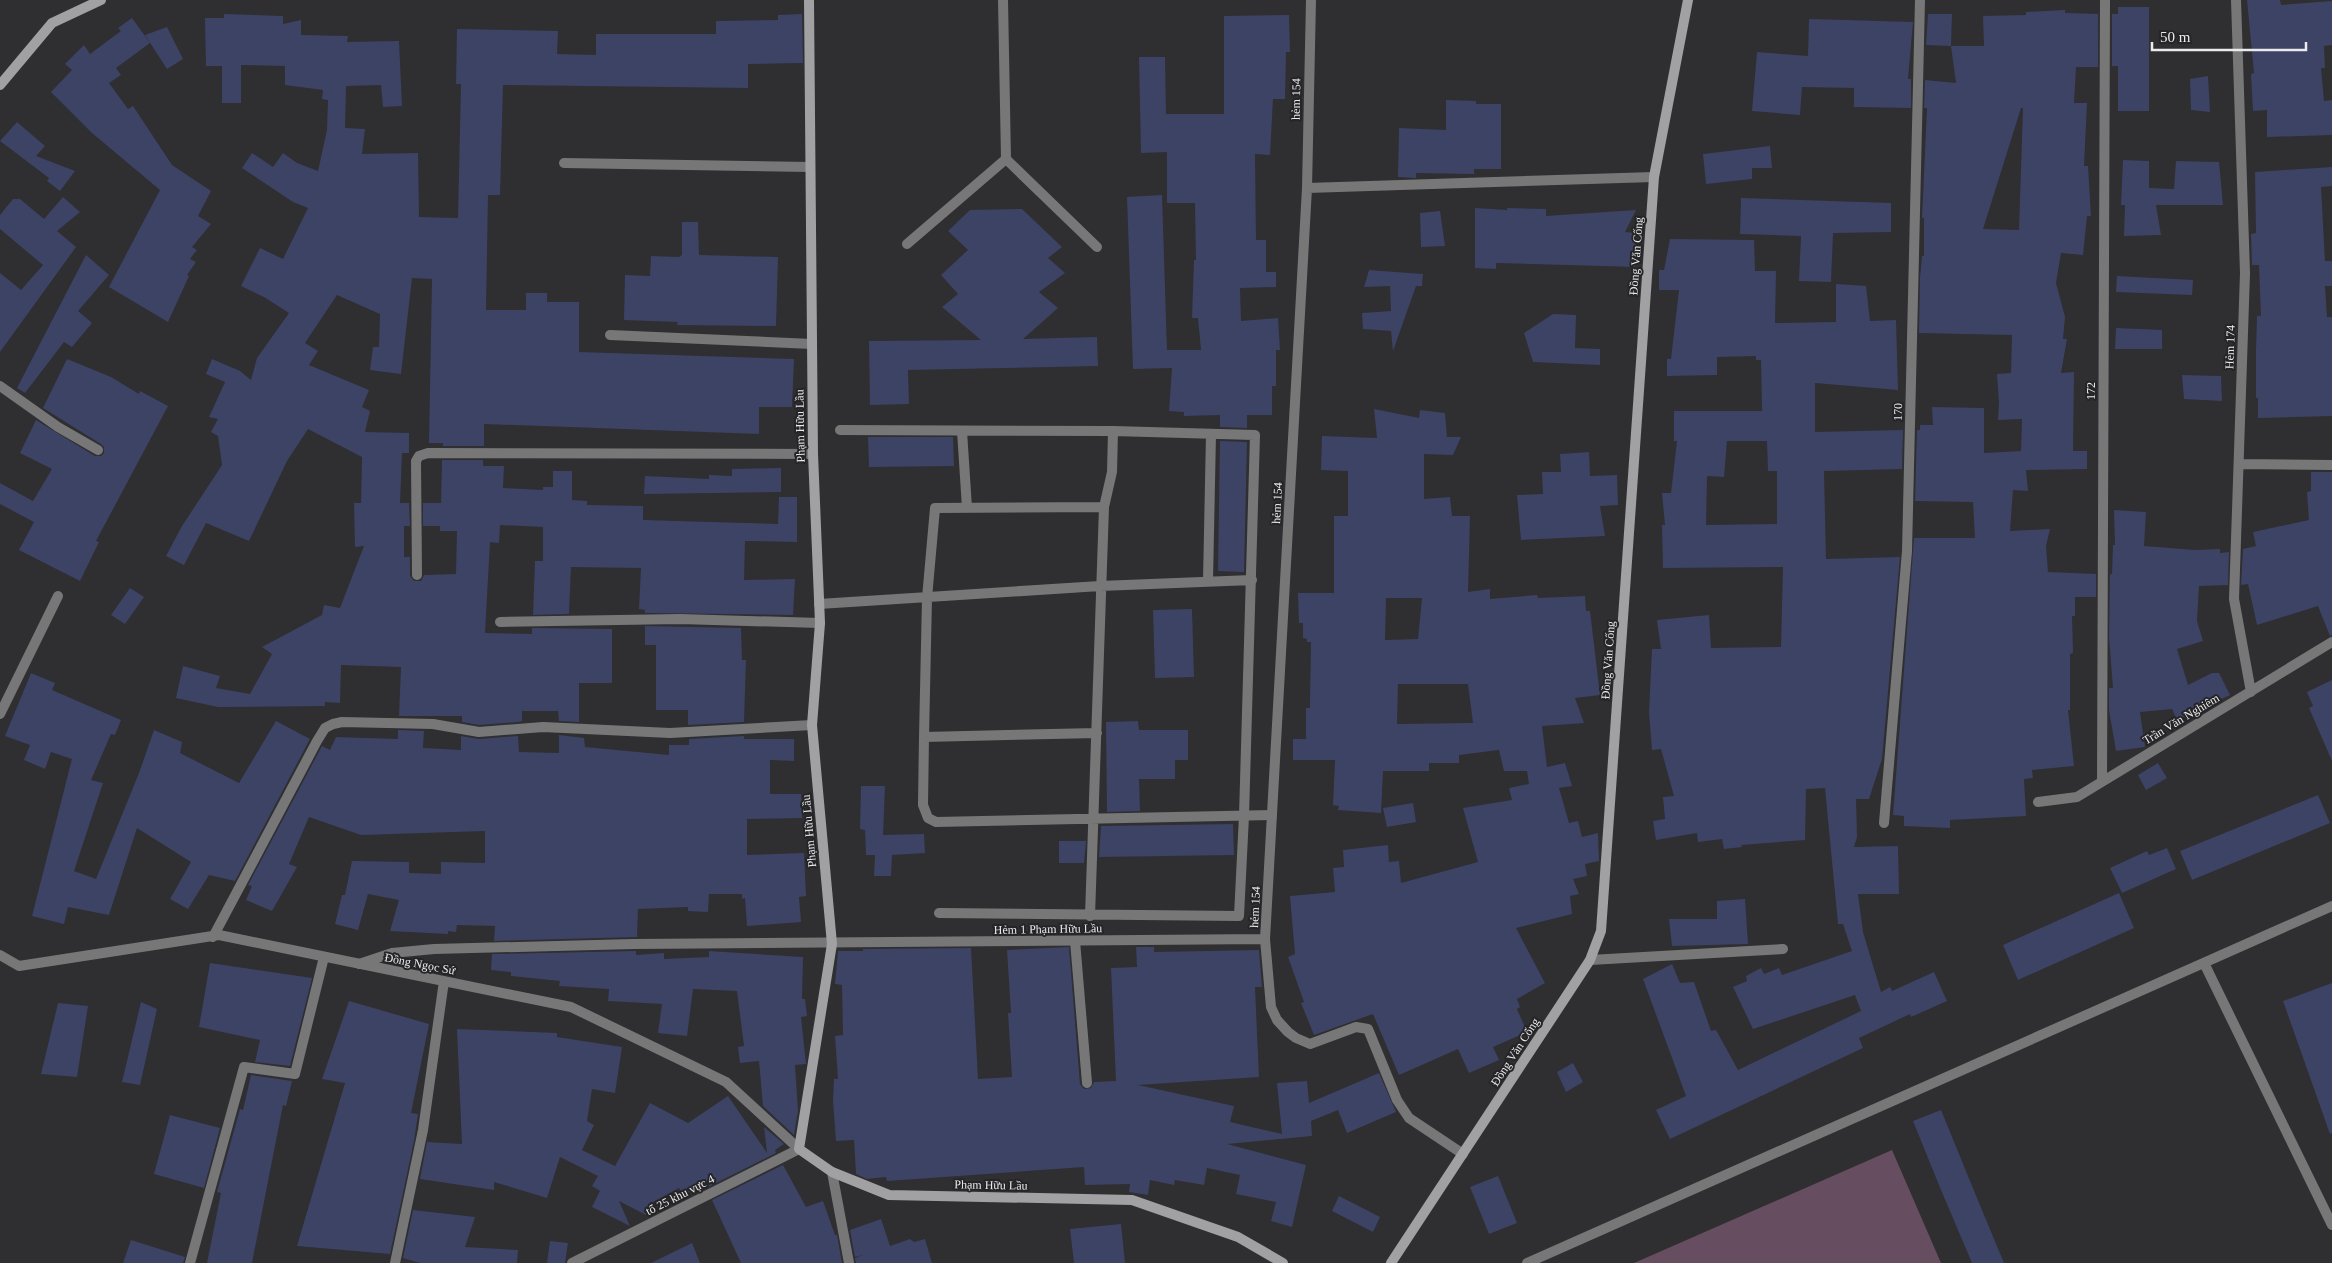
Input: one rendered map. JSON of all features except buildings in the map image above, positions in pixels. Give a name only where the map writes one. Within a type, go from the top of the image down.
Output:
[{"type":"street","points":[[0,85],[52,23],[101,0]]},
{"type":"street","name":"Phạm Hữu Lầu","points":[[808,0],[813,454],[820,623],[812,725],[832,944],[800,1149],[832,1172],[889,1195],[1132,1200],[1238,1237],[1283,1263]]},
{"type":"street","points":[[1003,0],[1006,159],[1097,247]]},
{"type":"street","name":"hẻm 154","points":[[1311,0],[1307,188],[1265,939],[1271,1007],[1282,1026],[1306,1043],[1315,1043],[1356,1028],[1364,1027],[1368,1029],[1397,1100],[1410,1118],[1463,1154]]},
{"type":"street","name":"Đồng Văn Cống","points":[[1391,1263],[1590,960],[1601,931],[1654,178],[1688,0]]},
{"type":"street","name":"170","points":[[1884,823],[1907,551],[1920,0]]},
{"type":"street","name":"172","points":[[2102,782],[2106,0]]},
{"type":"street","name":"Hẻm 174","points":[[2236,0],[2245,273],[2234,599],[2251,692]]},
{"type":"street","points":[[907,244],[1006,159]]},
{"type":"street","points":[[564,163],[810,167]]},
{"type":"street","points":[[1307,188],[1654,178]]},
{"type":"street","points":[[610,335],[812,344]]},
{"type":"street","points":[[0,386],[58,427],[98,450]]},
{"type":"street","points":[[840,430],[1113,431],[1256,435],[1239,916],[939,913]]},
{"type":"street","points":[[962,431],[966,508]]},
{"type":"street","points":[[1090,916],[1100,586],[1104,508],[1112,472],[1113,431]]},
{"type":"street","points":[[1208,581],[1211,434]]},
{"type":"street","points":[[417,575],[415,466],[419,456],[428,453],[813,454]]},
{"type":"street","points":[[2238,464],[2332,465]]},
{"type":"street","points":[[1104,508],[935,508],[927,598],[923,805],[928,818],[936,822],[1272,814]]},
{"type":"street","points":[[819,604],[1100,586],[1252,580]]},
{"type":"street","points":[[0,714],[58,596]]},
{"type":"street","points":[[500,622],[680,619],[820,623]]},
{"type":"street","name":"Trần Văn Nghiêm","points":[[2038,802],[2077,797],[2332,642]]},
{"type":"street","points":[[213,936],[317,741],[325,728],[333,724],[377,722],[433,724],[479,732],[543,727],[670,733],[812,725]]},
{"type":"street","points":[[924,736],[1097,733]]},
{"type":"street","points":[[1527,1263],[2332,906]]},
{"type":"street","name":"Đồng Ngọc Sứ","points":[[0,955],[19,966],[219,935],[571,1007],[726,1082],[800,1149]]},
{"type":"street","name":"Hẻm 1 Phạm Hữu Lầu","points":[[359,964],[392,953],[634,944],[832,944],[1265,939]]},
{"type":"street","points":[[1075,941],[1087,1083]]},
{"type":"street","points":[[1590,960],[1783,949]]},
{"type":"street","points":[[190,1263],[244,1067],[295,1074],[324,957]]},
{"type":"street","points":[[2204,963],[2332,1225]]},
{"type":"street","points":[[394,1263],[423,1130],[444,981]]},
{"type":"street","name":"tổ 25 khu vực 4","points":[[572,1263],[800,1149]]},
{"type":"street","points":[[832,1172],[849,1263]]},
{"type":"shaded area","points":[[1892,1150],[1941,1263],[1634,1263]]}]
